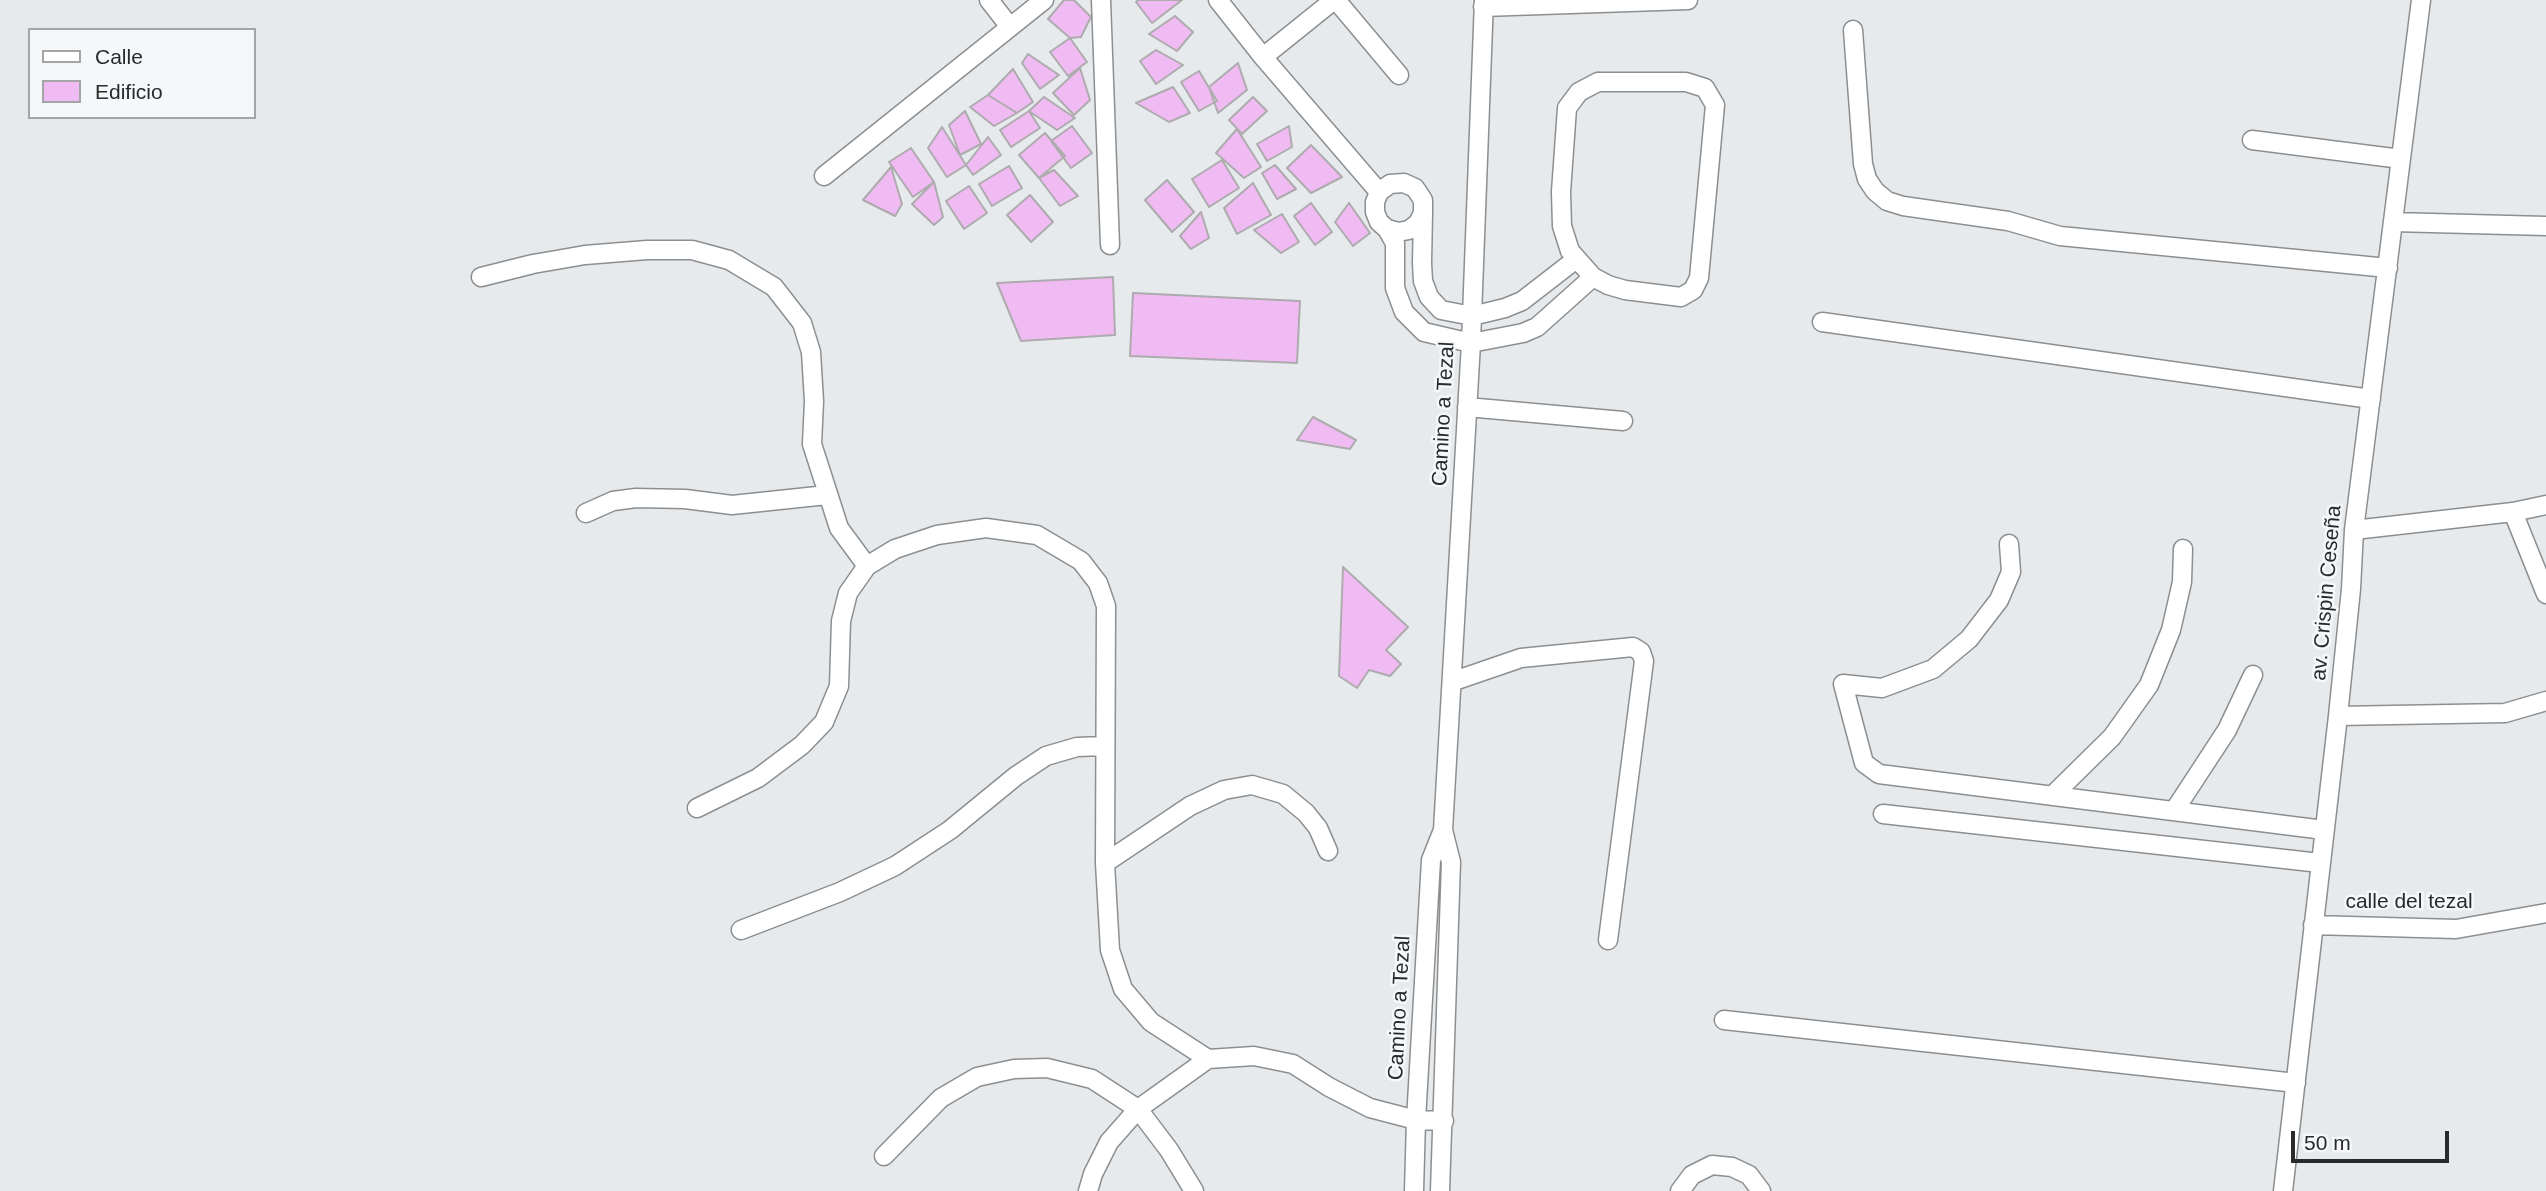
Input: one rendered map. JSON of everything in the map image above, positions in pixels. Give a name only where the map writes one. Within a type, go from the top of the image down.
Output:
[{"type":"street","points":[[989,0],[1010,27]]},
{"type":"street","points":[[824,176],[1044,0]]},
{"type":"street","points":[[1101,0],[1110,245]]},
{"type":"street","points":[[1218,0],[1263,57],[1380,192]]},
{"type":"street","points":[[1263,57],[1335,0],[1399,75]]},
{"type":"street","points":[[1484,3],[1688,0]]},
{"type":"street","name":"av. Crispin Ceseña","points":[[2283,1191],[2338,716],[2354,530],[2421,0]]},
{"type":"street","name":"Camino a Tezal","points":[[1414,1191],[1431,860],[1443,830],[1454,681],[1484,3]]},
{"type":"street","points":[[1853,30],[1863,164],[1867,179],[1875,191],[1887,201],[1903,206],[2008,221],[2060,236],[2388,268]]},
{"type":"street","points":[[1598,82],[1686,82],[1705,88],[1715,105],[1699,278],[1693,290],[1681,297],[1625,290],[1593,277],[1575,260],[1562,226],[1561,192],[1567,108],[1579,92],[1598,82]]},
{"type":"street","points":[[2252,140],[2401,159]]},
{"type":"street","points":[[1575,260],[1522,301],[1505,308],[1472,316],[1441,310],[1429,297],[1423,281],[1423,200],[1415,188],[1404,183],[1390,184],[1380,192],[1375,202],[1379,222],[1387,229],[1395,243],[1395,288],[1404,312],[1424,332],[1471,343],[1523,333],[1537,327],[1593,277]]},
{"type":"street","points":[[1387,229],[1398,232],[1409,230],[1418,223],[1423,212]]},
{"type":"street","points":[[2393,222],[2546,226]]},
{"type":"street","points":[[481,277],[533,264],[585,256],[647,250],[692,250],[729,260],[774,287],[802,323],[811,352],[814,401],[812,444],[827,495],[839,528],[867,566]]},
{"type":"street","points":[[1822,322],[2371,399]]},
{"type":"street","points":[[1467,407],[1623,421]]},
{"type":"street","points":[[586,513],[614,501],[636,498],[685,499],[732,505],[827,495]]},
{"type":"street","points":[[2354,530],[2513,512],[2546,505]]},
{"type":"street","points":[[2513,512],[2546,594]]},
{"type":"street","points":[[697,808],[758,778],[802,745],[824,722],[839,686],[841,621],[848,593],[867,566],[895,549],[937,535],[986,528],[1037,536],[1081,561],[1098,583],[1106,606],[1105,863],[1110,950],[1123,989],[1151,1022],[1208,1059]]},
{"type":"street","points":[[2009,544],[2011,572],[1999,600],[1969,639],[1933,668],[1882,688],[1843,684],[1864,763],[1879,774],[2324,830]]},
{"type":"street","points":[[2052,796],[2112,737],[2149,685],[2171,630],[2182,582],[2182,549]]},
{"type":"street","points":[[1454,681],[1521,659],[1633,647],[1641,652],[1644,661],[1608,940]]},
{"type":"street","points":[[2174,811],[2227,730],[2253,675]]},
{"type":"street","points":[[2338,716],[2505,713],[2546,701]]},
{"type":"street","points":[[741,930],[840,892],[895,866],[950,830],[1016,776],[1046,756],[1077,747],[1104,746]]},
{"type":"street","points":[[1105,863],[1189,806],[1224,790],[1252,785],[1283,794],[1307,813],[1318,828],[1328,851]]},
{"type":"street","points":[[1883,814],[2320,863]]},
{"type":"street","name":"Camino a Tezal","points":[[1440,1191],[1451,862],[1443,830]]},
{"type":"street","name":"calle del tezal","points":[[2313,925],[2456,929],[2546,913]]},
{"type":"street","points":[[1724,1020],[2296,1083]]},
{"type":"street","points":[[1088,1191],[1093,1174],[1109,1142],[1138,1109],[1208,1059],[1254,1056],[1293,1065],[1370,1108],[1416,1119],[1444,1121]]},
{"type":"street","points":[[884,1156],[941,1098],[976,1077],[1014,1069],[1047,1068],[1092,1079],[1138,1109],[1169,1150],[1194,1191]]},
{"type":"street","points":[[1680,1191],[1692,1175],[1712,1165],[1732,1167],[1749,1175],[1761,1191]]},
{"type":"building","points":[[1064,0],[1074,0],[1091,17],[1081,37],[1070,38],[1048,19]]},
{"type":"building","points":[[1182,0],[1152,23],[1136,2]]},
{"type":"building","points":[[1175,16],[1193,32],[1177,51],[1149,34]]},
{"type":"building","points":[[1070,38],[1087,62],[1068,76],[1050,52]]},
{"type":"building","points":[[1156,50],[1183,65],[1156,84],[1140,61]]},
{"type":"building","points":[[1028,54],[1059,75],[1040,89],[1022,63]]},
{"type":"building","points":[[1238,63],[1247,90],[1218,113],[1209,87]]},
{"type":"building","points":[[1080,68],[1090,100],[1074,115],[1053,93]]},
{"type":"building","points":[[1013,69],[1033,102],[1017,113],[988,95]]},
{"type":"building","points":[[1199,71],[1217,101],[1199,111],[1181,82]]},
{"type":"building","points":[[1173,87],[1190,113],[1169,122],[1136,103]]},
{"type":"building","points":[[988,95],[1017,113],[994,126],[970,107]]},
{"type":"building","points":[[1044,97],[1075,118],[1057,130],[1029,111]]},
{"type":"building","points":[[1253,97],[1267,111],[1242,134],[1229,120]]},
{"type":"building","points":[[965,111],[981,144],[960,155],[949,125]]},
{"type":"building","points":[[1029,111],[1040,128],[1011,147],[1000,130]]},
{"type":"building","points":[[1072,126],[1092,153],[1071,168],[1051,141]]},
{"type":"building","points":[[1289,126],[1292,147],[1267,161],[1257,144]]},
{"type":"building","points":[[942,127],[966,165],[947,177],[928,148]]},
{"type":"building","points":[[1237,129],[1261,167],[1244,178],[1216,153]]},
{"type":"building","points":[[1045,133],[1065,156],[1039,178],[1019,155]]},
{"type":"building","points":[[988,137],[1001,155],[973,175],[966,165]]},
{"type":"building","points":[[1311,145],[1342,177],[1311,193],[1287,168]]},
{"type":"building","points":[[911,148],[934,182],[913,197],[889,162]]},
{"type":"building","points":[[1222,160],[1239,188],[1209,207],[1192,179]]},
{"type":"building","points":[[1275,165],[1296,189],[1277,199],[1262,173]]},
{"type":"building","points":[[1009,166],[1022,188],[992,206],[979,184]]},
{"type":"building","points":[[891,167],[902,204],[895,216],[863,200]]},
{"type":"building","points":[[1054,170],[1078,196],[1060,206],[1039,178]]},
{"type":"building","points":[[1167,180],[1194,212],[1172,232],[1145,200]]},
{"type":"building","points":[[934,182],[943,217],[934,225],[912,204]]},
{"type":"building","points":[[1253,183],[1271,215],[1237,234],[1224,208]]},
{"type":"building","points":[[969,186],[987,213],[964,229],[946,201]]},
{"type":"building","points":[[1030,195],[1053,222],[1031,242],[1007,215]]},
{"type":"building","points":[[1311,203],[1332,232],[1315,245],[1294,216]]},
{"type":"building","points":[[1349,203],[1370,233],[1353,246],[1335,222]]},
{"type":"building","points":[[1201,212],[1209,238],[1191,249],[1180,236]]},
{"type":"building","points":[[1282,214],[1299,242],[1281,253],[1254,230]]},
{"type":"building","points":[[1113,277],[1115,335],[1021,341],[997,283]]},
{"type":"building","points":[[1133,293],[1300,301],[1297,363],[1130,356]]},
{"type":"building","points":[[1313,417],[1356,440],[1350,449],[1297,440]]},
{"type":"building","points":[[1343,567],[1408,627],[1386,650],[1401,664],[1390,676],[1369,670],[1357,688],[1339,676]]}]
